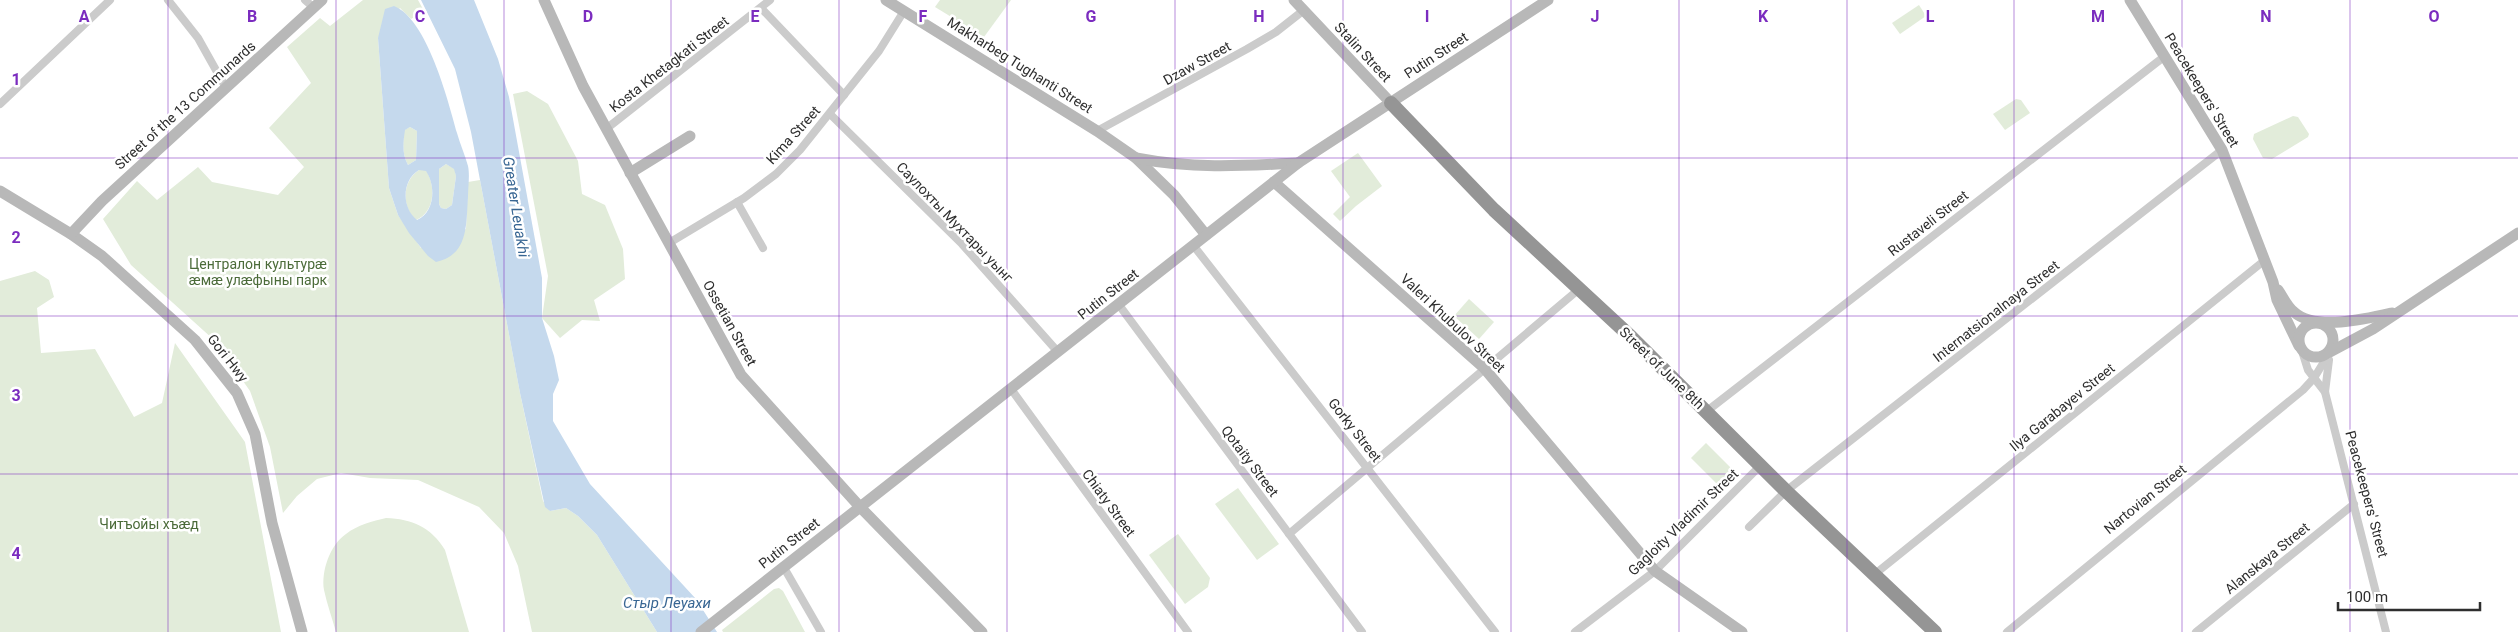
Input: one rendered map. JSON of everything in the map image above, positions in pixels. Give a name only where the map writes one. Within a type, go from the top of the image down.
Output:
[{"type":"highway","name":"Street of June 8th","points":[[1390,104],[1494,210],[1578,290],[1631,337],[1760,466],[1935,632]]},
{"type":"street","points":[[0,104],[110,0]]},
{"type":"street","points":[[168,0],[198,38],[226,88]]},
{"type":"street","name":"Ossetian Street","points":[[544,0],[583,86],[741,375],[860,507],[982,632]]},
{"type":"street","name":"Kosta Khetagkati Street","points":[[606,128],[770,0]]},
{"type":"street","name":"Makharbeg Tughanti Street","points":[[886,0],[1097,131],[1136,158],[1174,195],[1206,235]]},
{"type":"street","name":"Stalin Street","points":[[1294,0],[1390,104]]},
{"type":"street","name":"Putin Street","points":[[701,632],[1298,163],[1548,0]]},
{"type":"street","name":"Peacekeepers' Street","points":[[2130,0],[2222,150],[2265,260],[2277,300],[2301,348]]},
{"type":"street","name":"Street of the 13 Communards","points":[[71,234],[102,201],[226,88],[314,2]]},
{"type":"street","points":[[760,8],[844,96]]},
{"type":"street","name":"Dzaw Street","points":[[1097,131],[1247,49],[1276,32],[1304,10]]},
{"type":"street","name":"Kima Street","points":[[669,243],[737,202],[776,174],[800,150],[830,114],[879,51],[904,11]]},
{"type":"street","name":"Rustaveli Street","points":[[1707,412],[2165,56]]},
{"type":"street","name":"Саулохты Мухтары уынг","points":[[830,114],[962,244],[1058,352]]},
{"type":"street","points":[[630,173],[690,136]]},
{"type":"street","name":"Internatsionalnaya Street","points":[[1749,527],[1786,491],[2222,150]]},
{"type":"street","name":"Makharbeg Tughanti Street","points":[[1136,158],[1175,166],[1227,167],[1298,163]]},
{"type":"street","name":"Valeri Khubulov Street","points":[[1274,182],[1484,368],[1655,571],[1742,632]]},
{"type":"street","name":"Gori Hwy","points":[[0,191],[71,234],[102,256],[195,340],[237,393],[255,434],[272,523],[302,632]]},
{"type":"street","points":[[737,202],[763,248]]},
{"type":"street","points":[[2301,348],[2318,358],[2330,352],[2373,329],[2518,233]]},
{"type":"street","name":"Gorky Street","points":[[1194,245],[1495,632]]},
{"type":"street","name":"Ilya Garabayev Street","points":[[1875,574],[2265,260]]},
{"type":"street","name":"Peacekeepers' Street","points":[[2273,282],[2292,311],[2303,319],[2321,323]]},
{"type":"street","points":[[1289,534],[1578,290]]},
{"type":"street","name":"Qotaity Street","points":[[1119,304],[1362,632]]},
{"type":"street","points":[[2325,392],[2308,370],[2298,340],[2302,329],[2308,325],[2371,318],[2397,312]]},
{"type":"street","points":[[2321,323],[2332,332],[2334,337],[2330,352],[2325,392]]},
{"type":"street","name":"Nartovian Street","points":[[2007,632],[2302,390],[2314,378],[2330,352]]},
{"type":"street","points":[[2302,390],[2308,370]]},
{"type":"street","name":"Chiaty Street","points":[[1011,389],[1188,632]]},
{"type":"street","name":"Peacekeepers' Street","points":[[2325,392],[2386,632]]},
{"type":"street","name":"Gagloity Vladimir Street","points":[[1574,632],[1655,571],[1760,466]]},
{"type":"street","name":"Alanskaya Street","points":[[2196,632],[2354,504]]},
{"type":"street","points":[[783,566],[821,632]]},
{"type":"green space","name":"Централон культурæ æмæ улæфыны парк","points":[[363,0],[418,0],[424,11],[411,19],[400,8],[378,38],[389,188],[398,215],[421,248],[466,229],[468,182],[480,180],[520,393],[543,501],[550,511],[566,508],[578,516],[597,535],[657,632],[532,632],[518,566],[504,533],[479,507],[418,480],[370,478],[341,473],[317,479],[297,496],[283,513],[270,447],[250,391],[214,340],[131,265],[103,219],[137,181],[157,200],[198,167],[212,182],[278,195],[304,167],[269,128],[311,83],[287,47],[320,18],[330,26]]},
{"type":"green space","points":[[940,0],[1011,0],[984,37],[935,7]]},
{"type":"green space","points":[[1919,5],[1926,16],[1900,34],[1892,23]]},
{"type":"green space","points":[[527,91],[548,104],[578,161],[582,194],[605,205],[623,249],[625,279],[594,300],[600,321],[582,320],[560,338],[542,318],[548,276],[513,94]]},
{"type":"green space","points":[[2016,99],[2021,100],[2030,113],[2005,130],[1993,114]]},
{"type":"green space","points":[[2293,116],[2298,117],[2309,134],[2308,137],[2272,159],[2263,158],[2253,139],[2254,134]]},
{"type":"green space","points":[[410,127],[417,131],[416,160],[408,165],[404,153],[403,139],[404,130]]},
{"type":"green space","points":[[1358,153],[1382,186],[1340,221],[1333,214],[1350,197],[1331,171]]},
{"type":"green space","points":[[446,164],[455,169],[456,176],[452,205],[446,209],[441,208],[439,204],[439,169]]},
{"type":"green space","points":[[419,170],[426,170],[429,176],[432,198],[427,211],[416,220],[408,208],[406,194],[409,181]]},
{"type":"green space","name":"Читъойы хъæд","points":[[35,271],[49,280],[54,297],[37,308],[41,353],[95,349],[134,417],[162,403],[175,343],[245,442],[281,632],[0,632],[0,281]]},
{"type":"green space","points":[[1469,299],[1494,322],[1479,339],[1454,316]]},
{"type":"green space","points":[[1706,443],[1735,472],[1720,487],[1691,458]]},
{"type":"green space","points":[[1238,488],[1279,544],[1257,560],[1215,504]]},
{"type":"green space","points":[[386,518],[412,522],[434,535],[440,542],[445,550],[469,632],[336,632],[323,583],[325,567],[331,552],[340,539],[350,531]]},
{"type":"green space","points":[[1178,534],[1210,578],[1208,587],[1185,604],[1149,555]]},
{"type":"green space","points":[[779,588],[783,591],[805,632],[723,632],[722,630],[774,589]]},
{"type":"water","name":"Стыр Леуахи","points":[[421,0],[474,0],[498,59],[509,97],[542,278],[542,318],[554,356],[559,380],[553,394],[553,421],[590,484],[696,599],[717,632],[657,632],[597,535],[578,516],[566,508],[550,511],[545,507],[520,393],[471,132],[455,69]]},
{"type":"water","points":[[394,6],[406,14],[426,43],[442,82],[468,166],[467,218],[464,237],[455,253],[436,262],[428,256],[409,233],[398,215],[389,188],[378,38],[385,9]],"holes":[[[410,127],[417,131],[416,160],[408,165],[403,144],[405,130]],[[446,164],[454,169],[456,176],[452,205],[446,209],[441,208],[439,204],[439,169]],[[419,170],[426,171],[432,191],[432,198],[427,211],[417,220],[412,215],[406,201],[407,187],[413,174]]]},
{"type":"water label","name":"Greater Leuakhi","points":[[516,207]]}]
